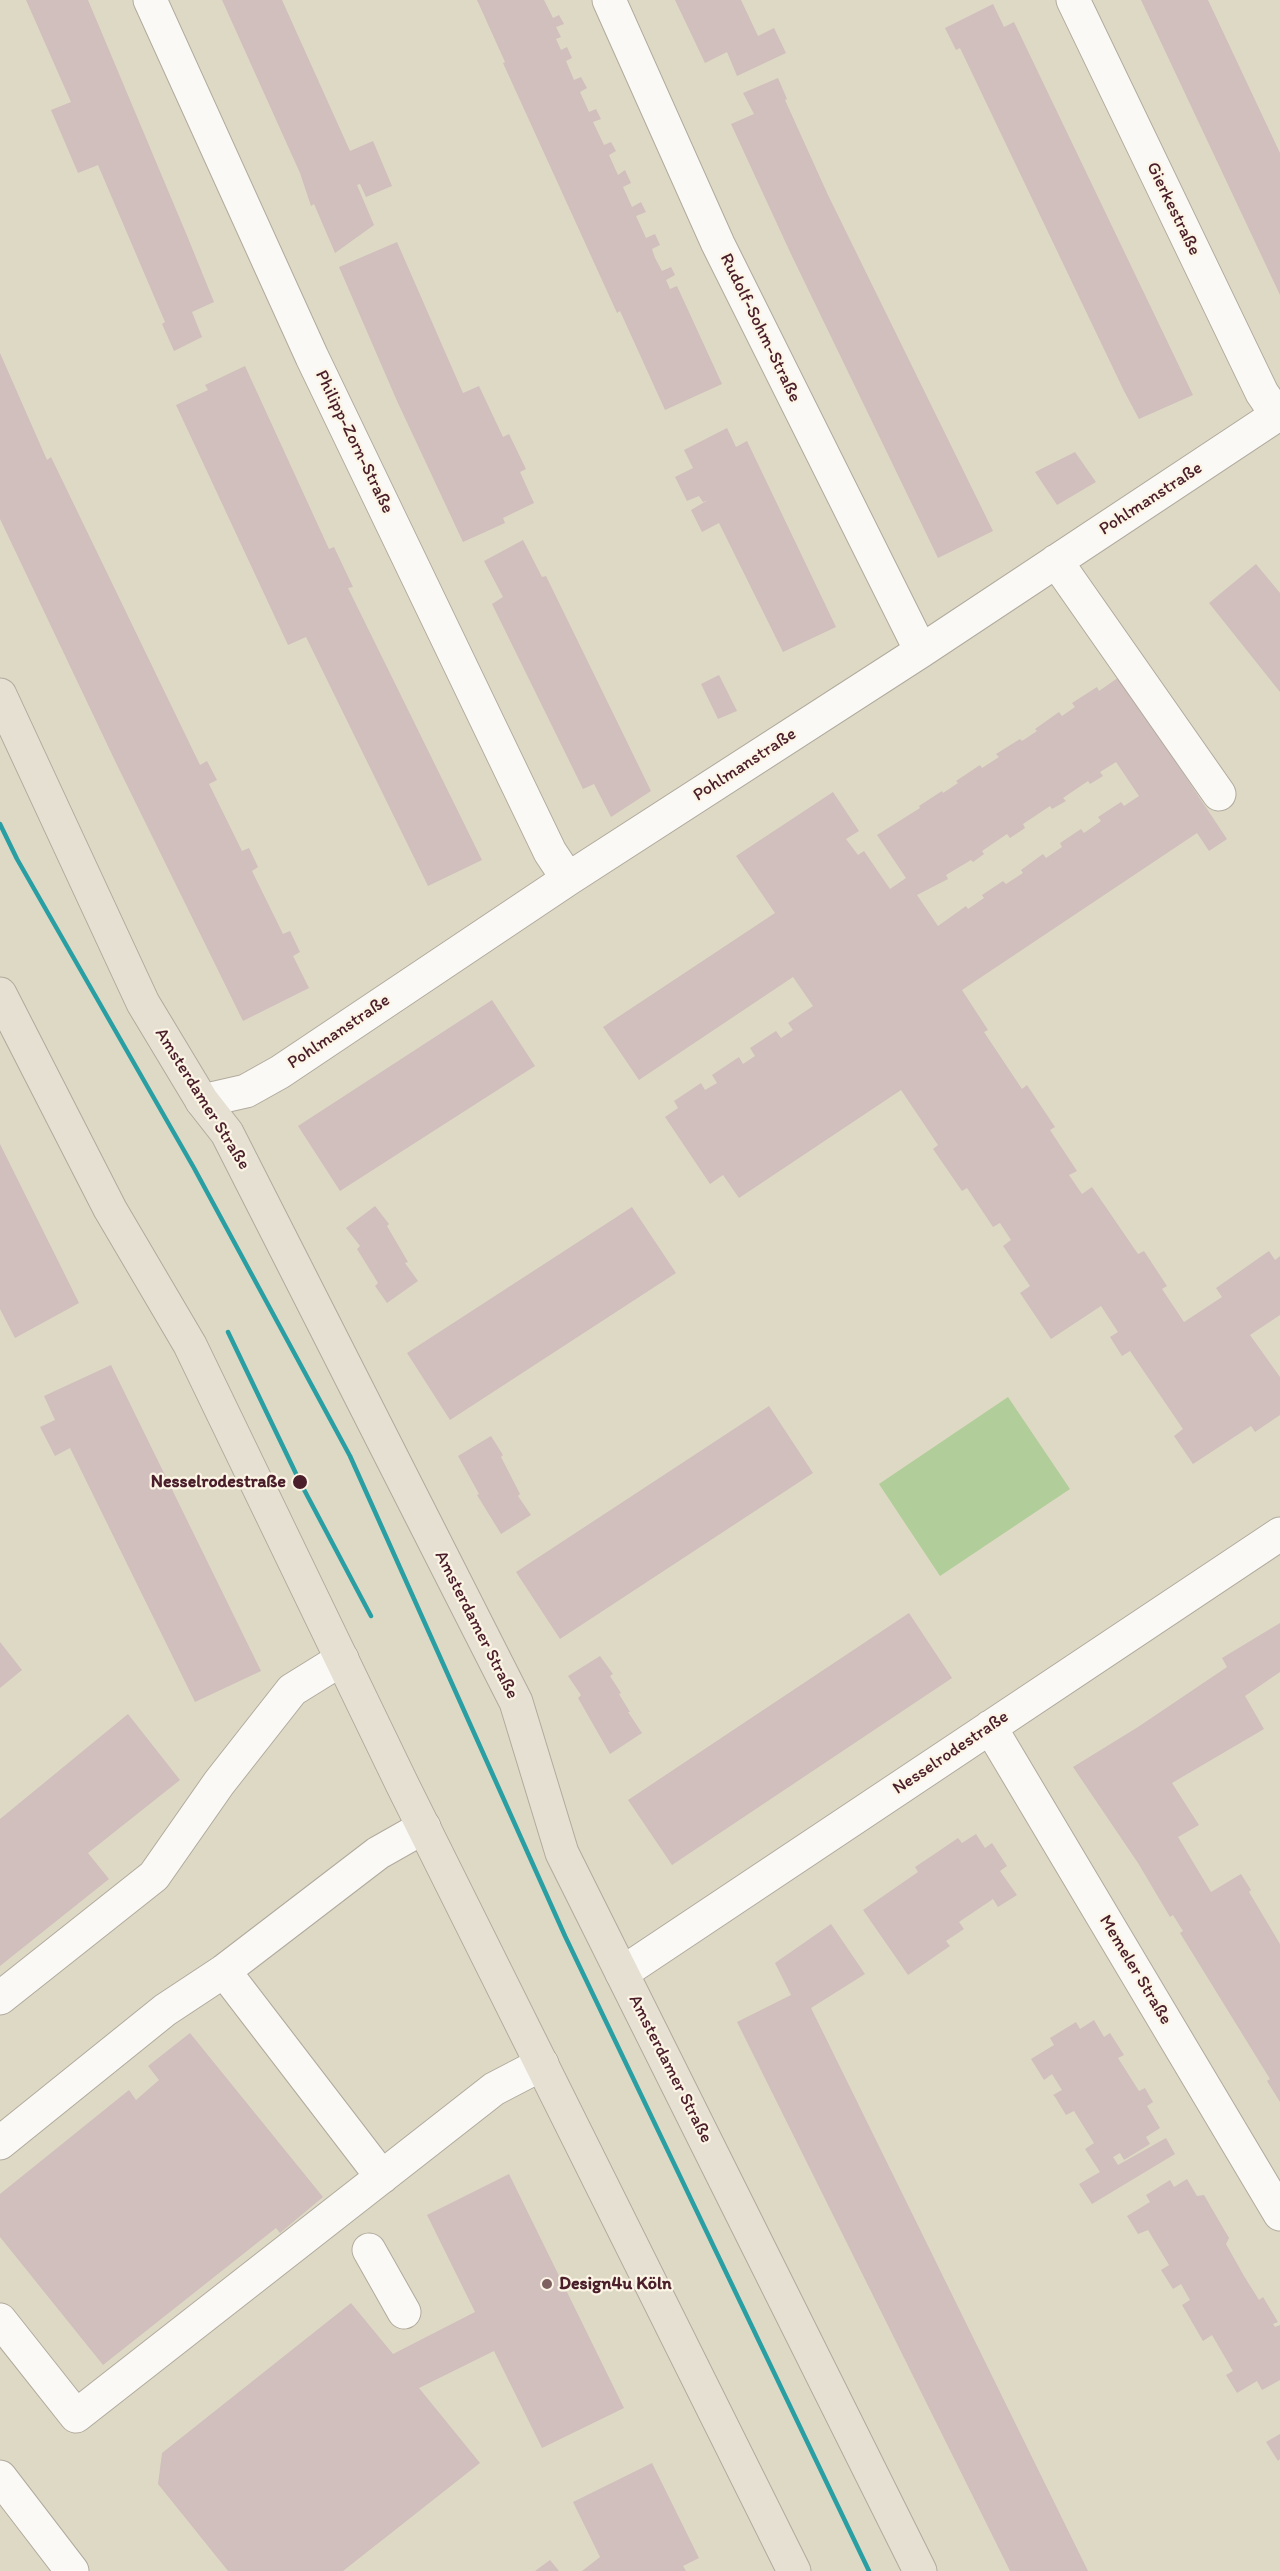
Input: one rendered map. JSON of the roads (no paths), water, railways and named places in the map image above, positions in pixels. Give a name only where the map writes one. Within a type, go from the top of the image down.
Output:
[{"type":"main road","name":"Amsterdamer Straße","points":[[0,695],[143,1003],[202,1101],[227,1133],[516,1702],[562,1853],[920,2571]]},
{"type":"main road","points":[[0,994],[110,1209],[190,1345],[424,1827],[794,2571]]},
{"type":"street","name":"Philipp-Zorn-Straße","points":[[150,0],[312,357],[550,852],[568,879]]},
{"type":"street","name":"Rudolf-Sohm-Straße","points":[[609,0],[718,244],[921,651]]},
{"type":"street","name":"Gierkestraße","points":[[1073,0],[1262,393],[1279,414]]},
{"type":"street","name":"Pohlmanstraße","points":[[202,1101],[246,1091],[279,1072],[568,879],[921,651],[1279,414]]},
{"type":"street","points":[[1056,561],[1219,794]]},
{"type":"street","name":"Nesselrodestraße","points":[[622,1973],[1280,1534]]},
{"type":"street","points":[[0,1998],[154,1876],[219,1783],[292,1690],[342,1659]]},
{"type":"street","name":"Memeler Straße","points":[[990,1727],[1280,2214]]},
{"type":"street","points":[[0,2143],[165,2010],[224,1971],[378,1853],[424,1827]]},
{"type":"street","points":[[224,1971],[382,2177]]},
{"type":"street","points":[[0,2320],[76,2416],[494,2089],[542,2064]]},
{"type":"street","points":[[369,2250],[404,2312]]},
{"type":"street","points":[[0,2477],[72,2571]]},
{"type":"place","name":"Nesselrodestraße","points":[[300,1482]]},
{"type":"place","name":"Design4u Köln","points":[[547,2284]]}]
